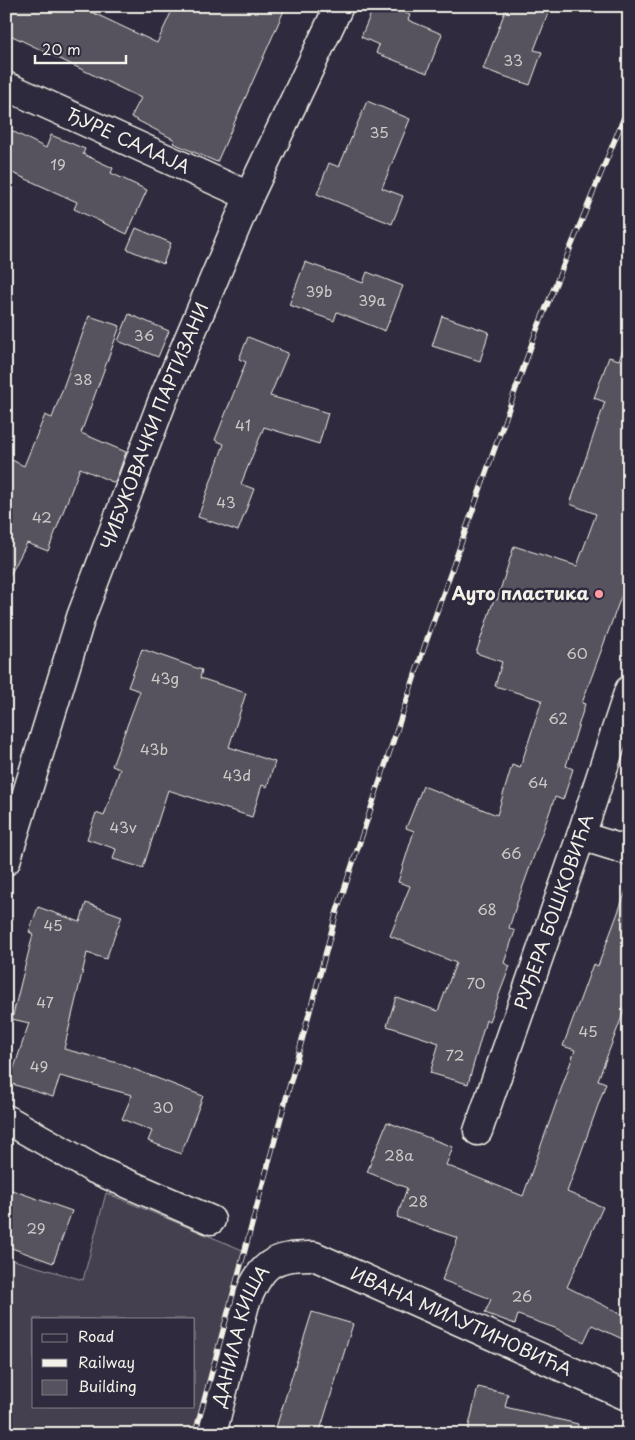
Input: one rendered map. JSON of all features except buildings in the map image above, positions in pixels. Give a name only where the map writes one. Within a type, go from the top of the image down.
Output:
[{"type":"street","name":"ЧИБУКОВАЧКИ ПАРТИЗАНИ","points":[[6,861],[81,617],[162,402],[249,196],[339,6]]},
{"type":"street","name":"ЂУРЕ САЛАЈА","points":[[6,86],[249,196]]},
{"type":"street","name":"РУЂЕРА БОШКОВИЋА","points":[[478,1131],[581,836],[629,690]]},
{"type":"street","points":[[581,836],[629,852]]},
{"type":"street","points":[[6,1119],[94,1169],[211,1220]]},
{"type":"street","name":"ИВАНА МИЛУТИНОВИЋА","points":[[290,1255],[314,1256],[629,1397]]},
{"type":"street","name":"ДАНИЛА КИША","points":[[212,1434],[245,1304],[253,1285],[265,1268],[290,1255]]},
{"type":"shaded area","points":[[106,1193],[245,1251],[195,1434],[6,1434],[6,1258],[83,1280]]},
{"type":"railway","points":[[195,1434],[337,911],[425,645],[536,332],[629,105]]},
{"type":"place","name":"Ауто пластика","points":[[599,594]]}]
